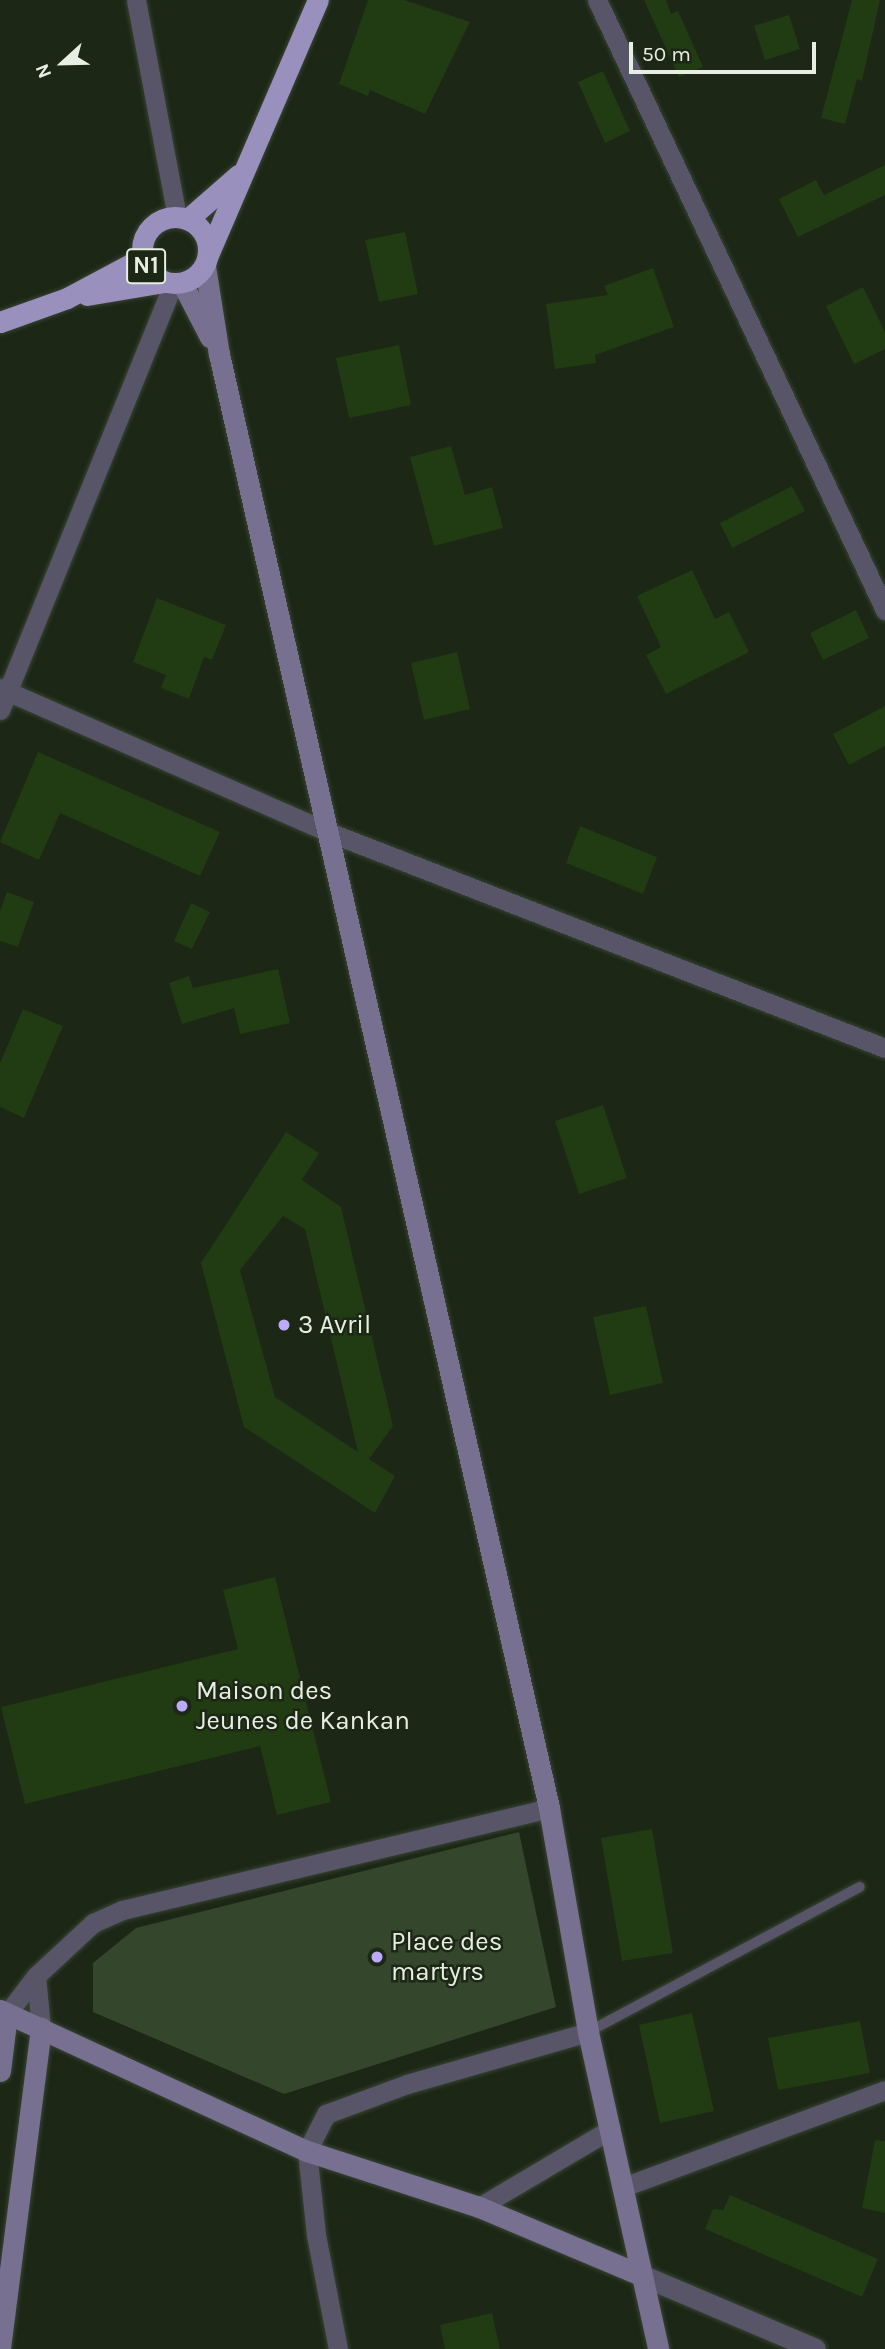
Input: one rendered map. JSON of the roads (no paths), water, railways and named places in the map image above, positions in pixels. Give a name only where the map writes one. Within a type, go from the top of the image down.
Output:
[{"type":"highway","name":"N1","points":[[67,298],[173,283],[207,260],[242,171],[318,0]]},
{"type":"highway","name":"N1","points":[[142,258],[148,229],[182,218],[242,171]]},
{"type":"highway","name":"N1","points":[[182,218],[204,234],[207,260]]},
{"type":"highway","name":"N1","points":[[142,258],[173,283]]},
{"type":"highway","name":"N1","points":[[0,322],[67,298],[142,258]]},
{"type":"main road","points":[[207,260],[219,354],[331,833],[550,1808],[588,2032],[658,2349]]},
{"type":"main road","points":[[173,283],[219,354]]},
{"type":"main road","points":[[0,2071],[3,2012],[307,2151],[479,2207],[641,2275]]},
{"type":"main road","points":[[0,2348],[41,2028]]},
{"type":"street","points":[[136,0],[182,218]]},
{"type":"street","points":[[597,0],[885,610]]},
{"type":"street","points":[[173,283],[3,696],[331,833],[885,1048]]},
{"type":"street","points":[[3,2012],[36,1976],[93,1923],[122,1910],[550,1808]]},
{"type":"street","points":[[36,1976],[41,2028]]},
{"type":"street","points":[[338,2349],[316,2235],[307,2151],[326,2114],[407,2084],[588,2032]]},
{"type":"street","points":[[623,2186],[885,2090]]},
{"type":"street","points":[[479,2207],[611,2129]]},
{"type":"street","points":[[641,2275],[815,2349]]},
{"type":"lane","points":[[588,2032],[860,1887]]},
{"type":"place","name":"3 Avril","points":[[284,1325]]},
{"type":"place","name":"Maison des Jeunes de Kankan","points":[[182,1706]]},
{"type":"place","name":"Place des martyrs","points":[[377,1957]]}]
